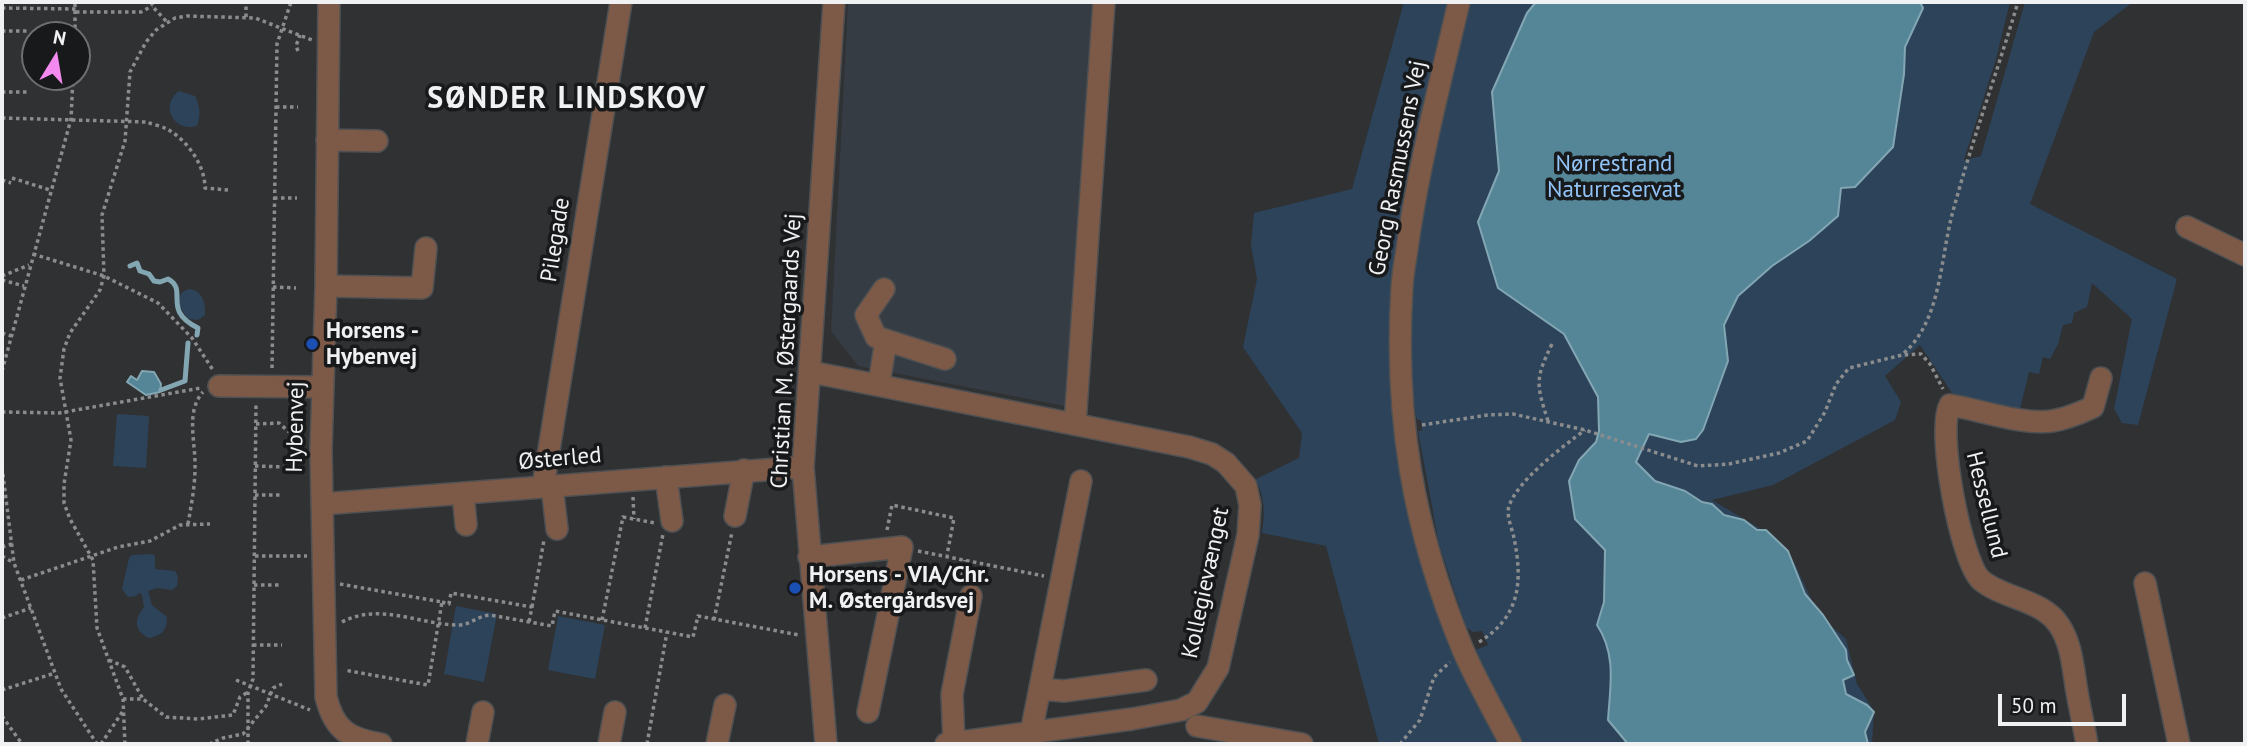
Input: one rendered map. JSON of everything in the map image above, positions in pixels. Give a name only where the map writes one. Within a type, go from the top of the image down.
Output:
[{"type":"street","name":"Hybenvej","points":[[329,2],[322,504],[326,697],[333,717]]},
{"type":"street","name":"Pilegade","points":[[551,528],[548,486],[621,2]]},
{"type":"street","name":"Christian M. Østergaards Vej","points":[[826,744],[803,467],[834,2]]},
{"type":"street","points":[[1075,424],[1104,2]]},
{"type":"street","name":"Georg Rasmussens Vej","points":[[1459,2],[1425,144],[1402,285],[1400,386],[1412,487],[1426,544],[1464,651],[1511,744]]},
{"type":"street","points":[[327,140],[377,141]]},
{"type":"street","points":[[2187,227],[2245,255]]},
{"type":"street","points":[[326,286],[422,288],[426,248]]},
{"type":"street","points":[[884,289],[866,315],[876,337],[945,359]]},
{"type":"street","points":[[879,384],[886,340]]},
{"type":"street","name":"Kollegievænget","points":[[811,372],[1212,454],[1226,463],[1246,486],[1250,505],[1248,535],[1218,668],[1197,702],[1187,707]]},
{"type":"street","points":[[1950,405],[2026,420],[2051,421],[2093,407],[2101,378]]},
{"type":"street","points":[[219,386],[323,387]]},
{"type":"street","name":"Hessellund","points":[[1950,405],[1946,412],[1945,427],[1948,473],[1967,557],[1978,577],[1990,586],[2041,609],[2059,623],[2069,646],[2087,744]]},
{"type":"street","name":"Østerled","points":[[322,504],[803,467]]},
{"type":"street","points":[[735,516],[744,470]]},
{"type":"street","points":[[666,477],[672,521]]},
{"type":"street","points":[[1024,738],[1040,689],[1080,481]]},
{"type":"street","points":[[463,493],[466,525]]},
{"type":"street","points":[[809,557],[893,548],[868,712]]},
{"type":"street","points":[[2145,583],[2179,744]]},
{"type":"street","points":[[971,596],[952,694],[950,744],[1024,738],[1187,707],[1194,735],[1302,744]]},
{"type":"street","points":[[1040,689],[1064,691],[1146,680]]},
{"type":"street","points":[[1110,685],[1116,721]]},
{"type":"street","points":[[718,744],[725,705]]},
{"type":"street","points":[[477,744],[483,712]]},
{"type":"street","points":[[609,744],[615,712]]},
{"type":"street","points":[[333,717],[347,734],[361,741],[381,744]]},
{"type":"path","points":[[75,2],[76,21]]},
{"type":"path","points":[[246,2],[246,17]]},
{"type":"path","points":[[271,387],[277,44],[291,2]]},
{"type":"path","points":[[1902,355],[1917,341],[1933,306],[1951,216],[2018,2]]},
{"type":"path","points":[[2,8],[141,12],[152,4],[167,22]]},
{"type":"path","points":[[125,744],[123,699],[97,628],[91,556],[64,503],[71,440],[68,411],[60,378],[64,349],[70,333],[100,290],[104,276],[102,215],[121,161],[128,121],[131,72],[146,42],[167,22],[187,16],[255,18],[315,42],[328,43]]},
{"type":"path","points":[[2,31],[21,32]]},
{"type":"path","points":[[298,51],[296,46],[300,36]]},
{"type":"path","points":[[2,371],[71,118],[72,91]]},
{"type":"path","points":[[2,92],[27,92]]},
{"type":"path","points":[[276,107],[298,107]]},
{"type":"path","points":[[2,118],[146,122],[167,129],[195,155],[202,170],[205,188],[228,190]]},
{"type":"path","points":[[2,180],[51,190]]},
{"type":"path","points":[[274,198],[297,198]]},
{"type":"path","points":[[33,254],[104,276],[159,303],[192,338],[219,386]]},
{"type":"path","points":[[2,278],[30,265]]},
{"type":"path","points":[[2,278],[24,286]]},
{"type":"path","points":[[273,287],[296,288]]},
{"type":"path","points":[[2,333],[11,336]]},
{"type":"path","points":[[1548,421],[1537,379],[1552,344]]},
{"type":"path","points":[[1403,428],[1488,415],[1513,414],[1585,430],[1698,466],[1729,464],[1779,453],[1807,441],[1825,412],[1836,384],[1849,368],[1902,355],[1921,354],[1930,364],[1950,405]]},
{"type":"path","points":[[2,412],[68,411],[206,388],[197,399],[192,415],[195,470],[188,524]]},
{"type":"path","points":[[248,744],[248,692],[253,679],[256,404]]},
{"type":"path","points":[[256,424],[279,423],[289,432]]},
{"type":"path","points":[[1399,744],[1420,720],[1434,677],[1505,621],[1515,605],[1518,585],[1517,555],[1509,522],[1509,506],[1518,491],[1552,454],[1585,430]]},
{"type":"path","points":[[255,466],[284,467]]},
{"type":"path","points":[[2,467],[14,563],[61,689],[99,744],[124,710]]},
{"type":"path","points":[[255,495],[283,495]]},
{"type":"path","points":[[947,556],[954,519],[892,505],[893,548],[947,556],[1061,580]]},
{"type":"path","points":[[714,620],[735,516]]},
{"type":"path","points":[[603,620],[619,524],[623,517],[664,525],[645,628]]},
{"type":"path","points":[[21,580],[118,547],[150,541],[180,525],[211,524]]},
{"type":"path","points":[[529,622],[551,528]]},
{"type":"path","points":[[2,547],[12,544]]},
{"type":"path","points":[[2,556],[14,563]]},
{"type":"path","points":[[254,556],[301,556]]},
{"type":"path","points":[[323,581],[449,604],[451,593],[532,607]]},
{"type":"path","points":[[254,585],[282,585]]},
{"type":"path","points":[[325,667],[428,685],[442,602]]},
{"type":"path","points":[[2,618],[31,608]]},
{"type":"path","points":[[324,632],[353,617],[376,613],[461,626],[480,616],[489,615],[552,626],[555,611],[693,637],[698,616],[799,635],[816,634]]},
{"type":"path","points":[[647,744],[667,632]]},
{"type":"path","points":[[253,645],[282,645]]},
{"type":"path","points":[[109,660],[125,667],[143,699],[166,717],[198,719],[233,715],[240,697],[248,692]]},
{"type":"path","points":[[2,690],[55,673]]},
{"type":"path","points":[[236,680],[333,717]]},
{"type":"path","points":[[209,744],[248,730],[266,706],[273,688],[282,684]]},
{"type":"path","points":[[123,699],[143,699]]},
{"type":"path","points":[[2,716],[22,744]]},
{"type":"shaded area","points":[[848,2],[1112,2],[1085,410],[858,366],[831,331]]},
{"type":"shaded area","name":"Nørrestrand Naturreservat","points":[[1536,2],[1920,2],[1923,8],[1905,47],[1904,74],[1893,147],[1855,187],[1841,188],[1838,216],[1809,241],[1772,266],[1738,296],[1724,325],[1728,361],[1703,430],[1696,439],[1681,442],[1649,434],[1636,462],[1655,481],[1685,491],[1702,502],[1712,504],[1724,515],[1744,520],[1757,530],[1766,530],[1788,551],[1805,594],[1823,615],[1846,650],[1854,675],[1843,680],[1846,694],[1867,705],[1874,712],[1865,732],[1868,744],[1628,744],[1608,720],[1610,660],[1597,625],[1604,602],[1605,550],[1575,519],[1569,481],[1579,460],[1596,442],[1599,431],[1598,397],[1564,334],[1498,288],[1478,222],[1499,171],[1492,92],[1527,13]]},
{"type":"shaded area","points":[[142,371],[154,372],[161,384],[160,392],[146,395],[127,382],[131,376],[137,380]]},
{"type":"green space","points":[[1404,2],[1449,2],[1394,287],[1390,388],[1404,491],[1418,551],[1457,657],[1488,645],[1482,631],[1473,632],[1466,627],[1439,544],[1418,431],[1422,431],[1421,420],[1417,420],[1411,368],[1411,315],[1415,262],[1433,157],[1471,2],[1918,2],[1923,8],[1920,2],[2010,2],[1996,59],[1964,160],[1981,156],[2025,2],[2133,2],[2094,32],[2030,204],[2177,279],[2138,425],[2122,423],[2114,409],[2132,319],[2092,283],[2087,307],[2074,313],[2072,323],[2063,325],[2058,344],[2050,359],[2043,357],[2039,374],[2029,372],[2019,413],[1956,399],[1920,345],[1885,376],[1901,402],[1895,420],[1773,485],[1712,500],[1776,538],[1795,564],[1813,603],[1828,623],[1846,639],[1857,684],[1874,711],[1872,744],[1379,744],[1326,546],[1262,533],[1263,506],[1256,479],[1299,458],[1302,433],[1243,347],[1257,279],[1251,245],[1254,213],[1352,189]],"holes":[[[1811,240],[1772,266],[1786,247]]]},
{"type":"green space","points":[[179,91],[195,96],[199,110],[197,126],[182,125],[172,116],[170,103]]},
{"type":"green space","points":[[189,289],[197,292],[204,302],[205,315],[198,320],[189,319],[180,306],[181,294]]},
{"type":"green space","points":[[117,414],[149,416],[146,468],[113,466]]},
{"type":"green space","points":[[132,555],[155,556],[155,569],[175,571],[178,577],[177,586],[172,590],[157,588],[148,591],[152,605],[167,617],[163,631],[149,638],[140,632],[137,624],[138,616],[144,607],[142,595],[139,593],[128,597],[122,589],[129,558]]},
{"type":"green space","points":[[456,606],[497,614],[484,682],[444,674]]},
{"type":"green space","points":[[558,616],[605,625],[595,679],[548,670]]},
{"type":"waterway","points":[[130,266],[137,263],[140,271],[149,274],[154,281],[168,279],[174,284],[181,314],[198,328],[197,335]]},
{"type":"waterway","points":[[161,390],[185,381],[188,343]]},
{"type":"place","name":"Horsens - Hybenvej","points":[[312,344]]},
{"type":"place","name":"Horsens - VIA/Chr. M. Østergårdsvej","points":[[795,588]]},
{"type":"district","name":"SØNDER LINDSKOV","points":[[567,99]]}]
